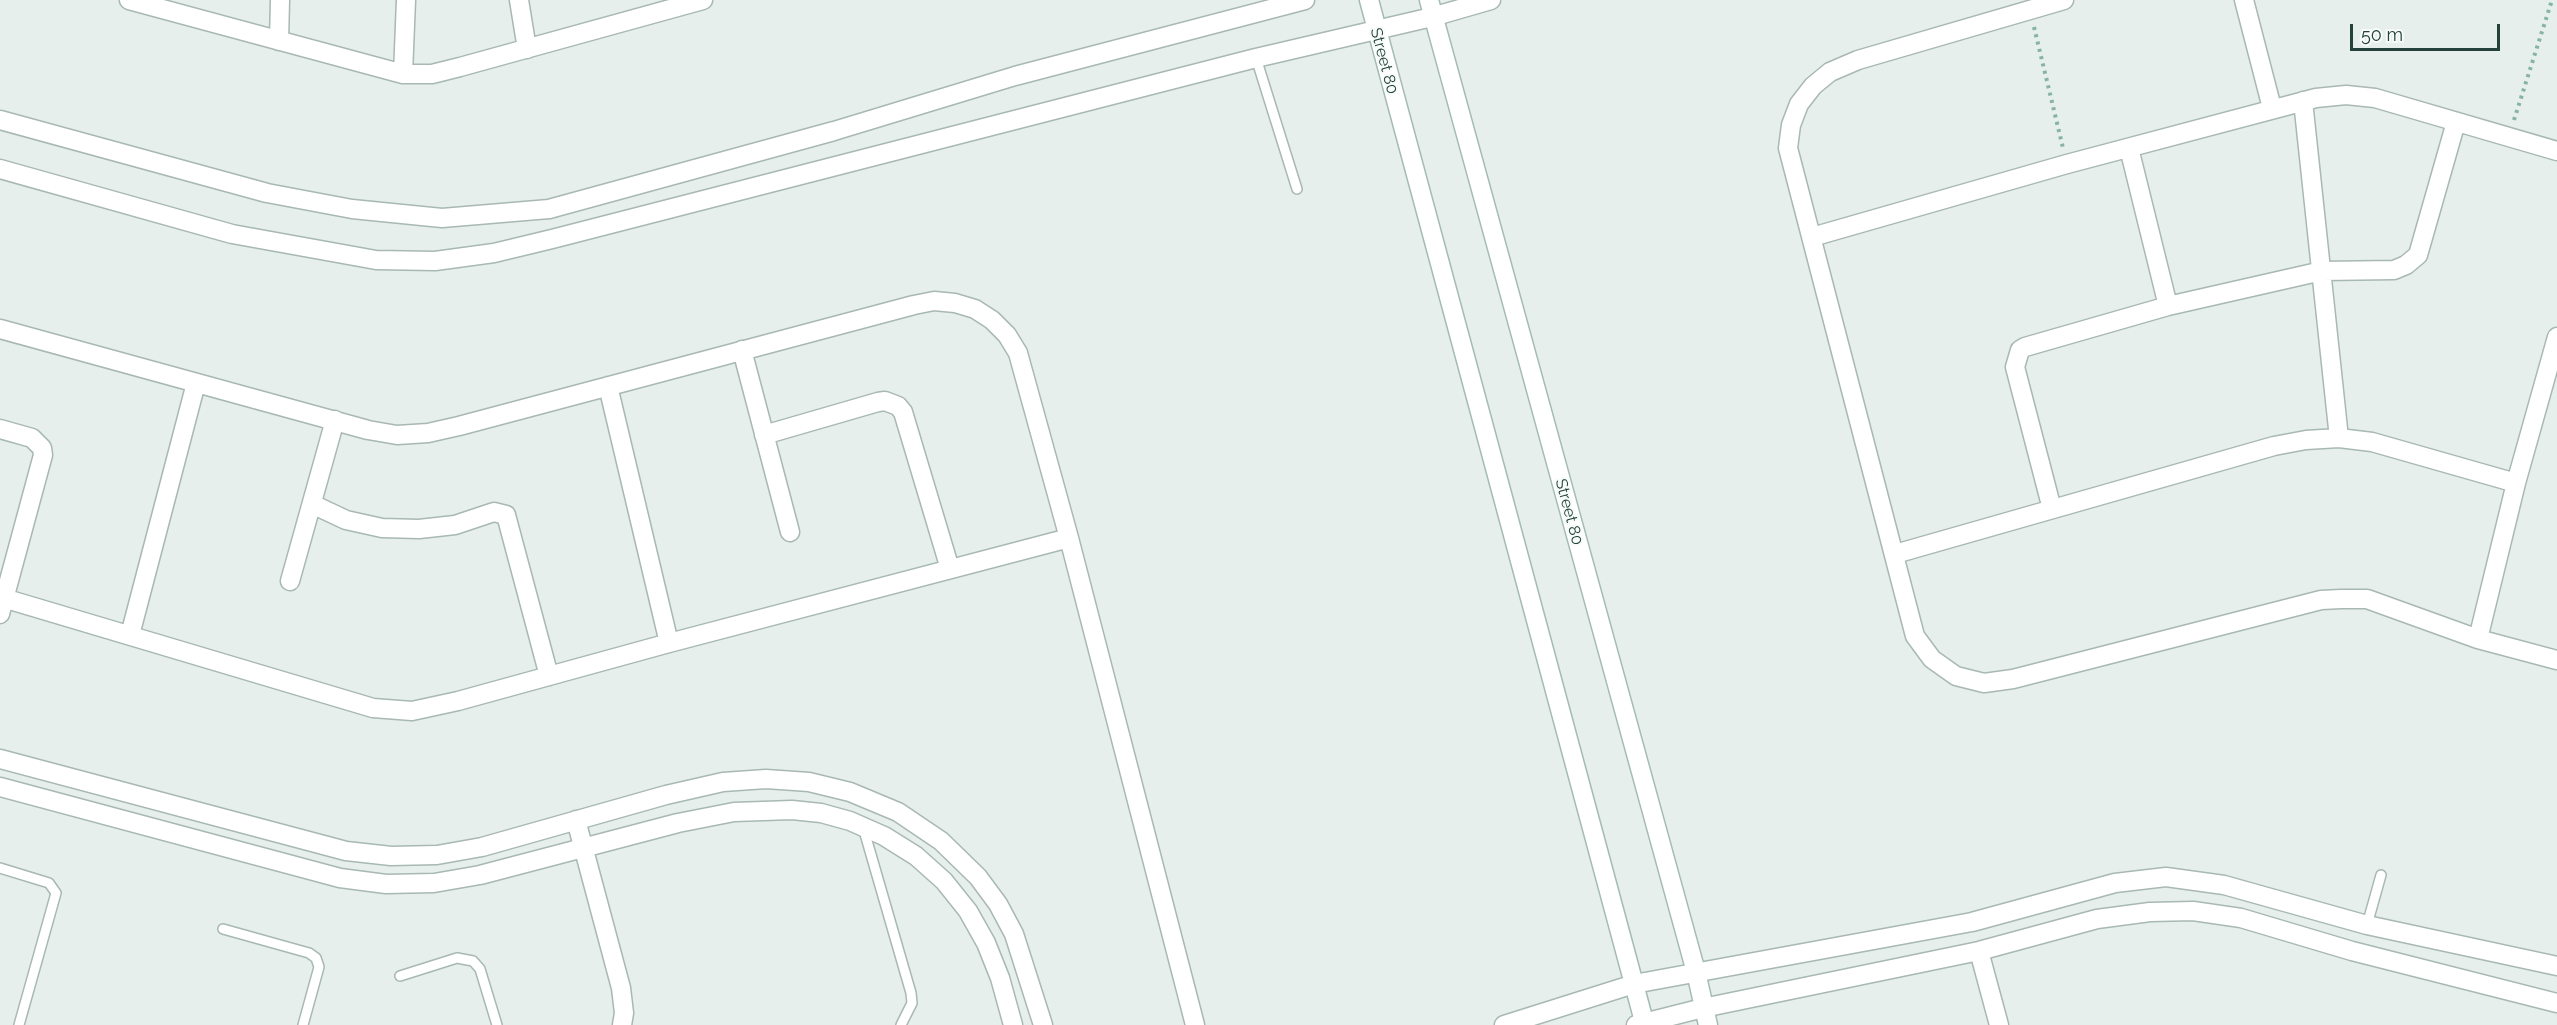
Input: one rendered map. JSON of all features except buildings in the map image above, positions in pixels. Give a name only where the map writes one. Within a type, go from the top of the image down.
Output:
[{"type":"street","points":[[129,0],[403,74],[432,74],[703,0]]},
{"type":"street","points":[[279,41],[280,0]]},
{"type":"street","points":[[403,74],[406,0]]},
{"type":"street","points":[[519,0],[527,49]]},
{"type":"street","points":[[0,120],[267,193],[352,209],[397,216],[442,218],[549,209],[834,132],[1015,76],[1305,0]]},
{"type":"street","name":"Street 80","points":[[1369,0],[1634,984],[1642,1024]]},
{"type":"street","points":[[0,169],[232,234],[376,260],[435,261],[494,253],[552,239],[1256,58],[1376,32],[1430,9],[1491,0]]},
{"type":"street","points":[[2064,0],[1858,60],[1830,72],[1813,86],[1791,125],[1788,148],[1915,636],[1932,659],[1956,676],[1984,683],[2013,679],[2320,600],[2367,599],[2478,639],[2557,660]]},
{"type":"street","points":[[2244,0],[2272,108]]},
{"type":"street","name":"Street 80","points":[[1430,9],[1696,972],[1706,1017]]},
{"type":"street","points":[[1812,237],[2272,108],[2346,95],[2375,98],[2557,151]]},
{"type":"street","points":[[2303,101],[2339,438]]},
{"type":"street","points":[[2052,509],[2015,367],[2017,356],[2025,347],[2168,306],[2322,271],[2394,270],[2406,265],[2418,255],[2456,122]]},
{"type":"street","points":[[2129,148],[2168,306]]},
{"type":"street","points":[[0,329],[397,435],[428,433],[914,304],[945,302],[975,309],[992,320],[1007,335],[1018,352],[1070,538],[1196,1025]]},
{"type":"street","points":[[2478,639],[2516,483],[2557,337]]},
{"type":"street","points":[[742,350],[790,532]]},
{"type":"street","points":[[130,635],[196,383]]},
{"type":"street","points":[[609,386],[669,643]]},
{"type":"street","points":[[764,435],[878,402],[885,401],[898,406],[903,412],[950,569]]},
{"type":"street","points":[[290,580],[335,420]]},
{"type":"street","points":[[0,429],[32,438],[42,448],[43,455],[1,603],[130,635],[373,708],[393,711],[432,708],[1070,538]]},
{"type":"street","points":[[1895,554],[2274,446],[2306,440],[2339,438],[2372,442],[2516,483]]},
{"type":"street","points":[[312,504],[346,520],[382,528],[419,529],[455,525],[494,512],[506,515],[549,676]]},
{"type":"street","points":[[0,759],[346,851],[391,856],[437,855],[482,847],[689,789],[723,782],[766,778],[809,782],[850,792],[898,812],[941,841],[978,877],[998,904],[1014,934],[1043,1025]]},
{"type":"street","points":[[0,787],[340,878],[387,884],[434,883],[480,874],[678,823],[734,812],[763,809],[822,813],[884,836],[916,856],[944,881],[968,911],[986,943],[1000,978],[1013,1025]]},
{"type":"street","points":[[576,820],[621,988],[624,1013],[621,1025]]},
{"type":"street","points":[[1504,1025],[1634,984],[1972,922],[2115,883],[2166,877],[2224,885],[2367,925],[2557,966]]},
{"type":"street","points":[[1642,1024],[1706,1017],[1979,951],[2097,919],[2150,912],[2193,911],[2241,918],[2352,951],[2557,1003]]},
{"type":"street","points":[[1979,951],[2000,1025]]},
{"type":"lane","points":[[1256,58],[1297,189]]},
{"type":"lane","points":[[862,826],[911,993],[912,1003],[902,1025]]},
{"type":"lane","points":[[0,868],[49,883],[56,893],[19,1025]]},
{"type":"lane","points":[[2367,925],[2381,875]]},
{"type":"lane","points":[[223,929],[309,952],[316,958],[319,967],[303,1025]]},
{"type":"lane","points":[[399,976],[457,958],[468,958],[480,969],[496,1025]]},
{"type":"path","points":[[2509,137],[2552,0]]},
{"type":"path","points":[[2030,10],[2067,164]]}]
